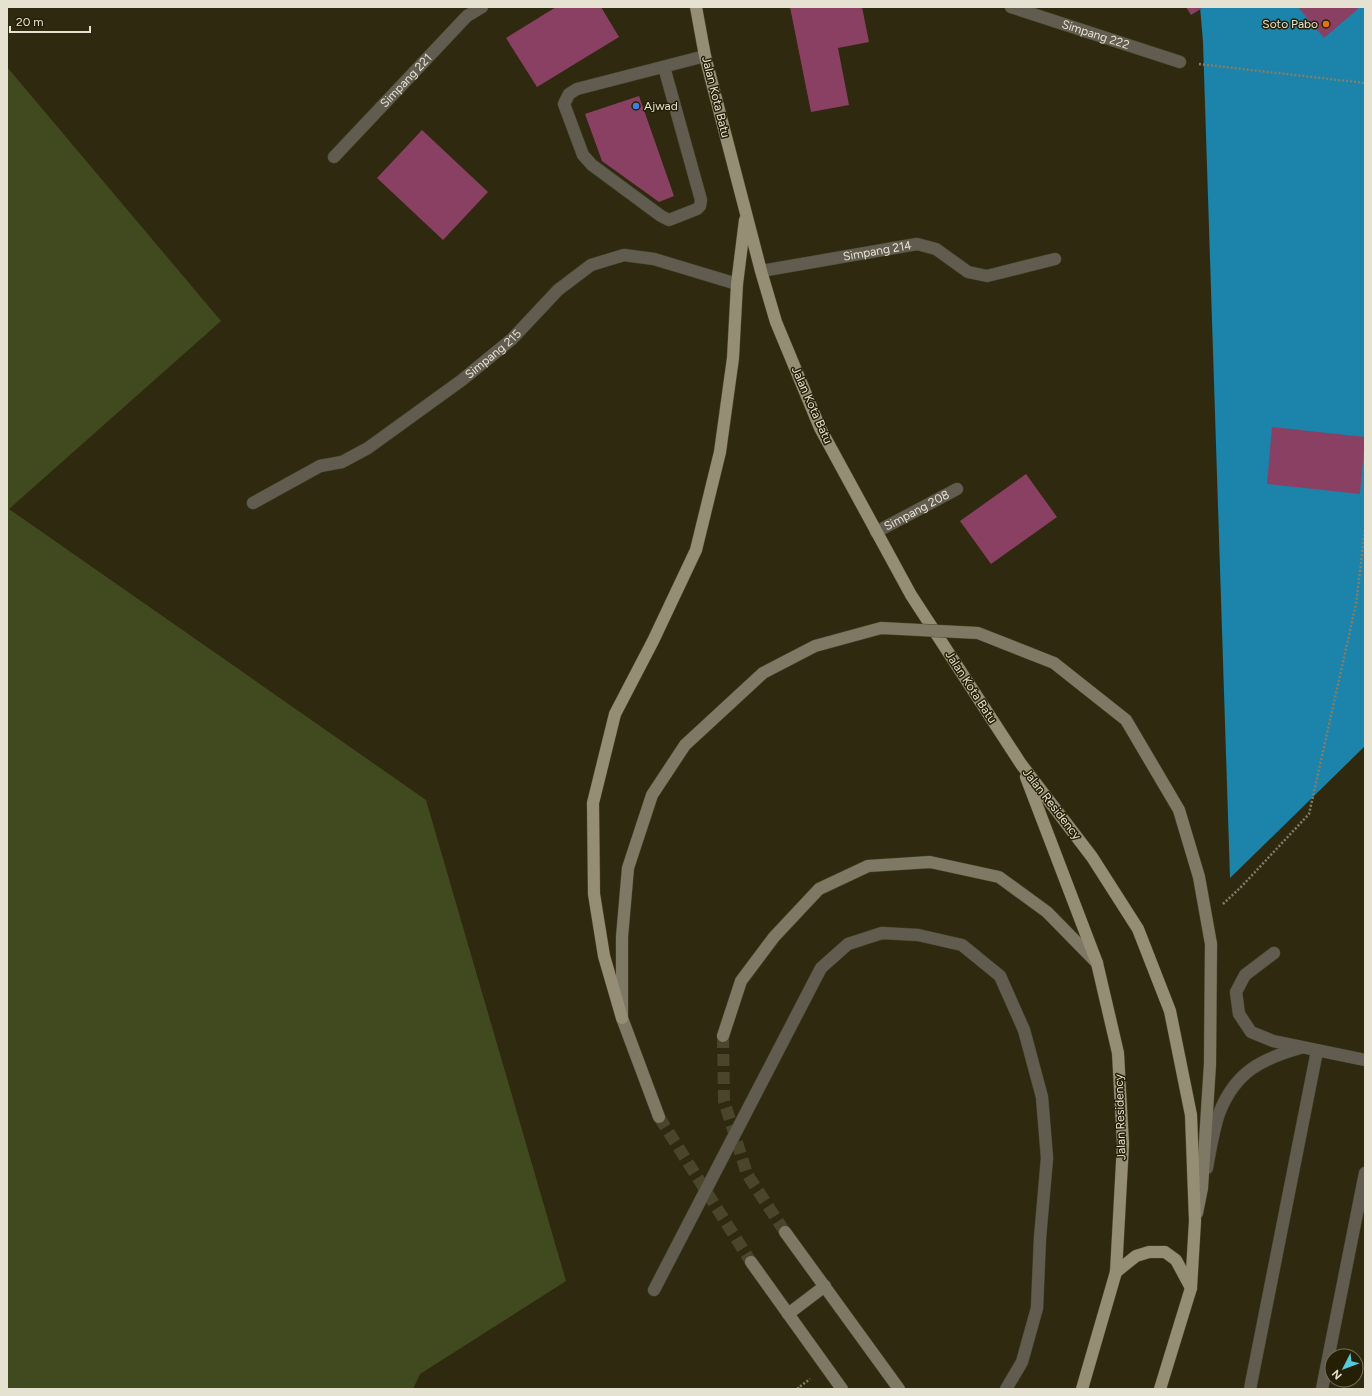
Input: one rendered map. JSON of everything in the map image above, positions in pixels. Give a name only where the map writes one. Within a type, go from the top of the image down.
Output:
[{"type":"main road","name":"Jalan Kota Batu","points":[[696,7],[705,56],[761,271],[776,322],[820,428],[910,595],[1021,764]]},
{"type":"main road","points":[[659,1117],[622,1018],[604,956],[594,894],[593,803],[615,714],[653,641],[696,550],[720,452],[733,358],[738,284],[746,213]]},
{"type":"main road","points":[[622,1018],[622,937],[628,868],[652,795],[685,745],[763,673],[815,646],[881,628],[978,633],[1054,663],[1126,720],[1179,810],[1199,877],[1211,944],[1210,1064],[1202,1188],[1195,1221]]},
{"type":"main road","name":"Jalan Residency","points":[[1021,764],[1097,963],[1118,1054],[1123,1144],[1116,1272],[1082,1389]]},
{"type":"main road","name":"Jalan Residency","points":[[1021,764],[1092,857],[1138,929],[1170,1012],[1191,1115],[1195,1221],[1191,1288],[1160,1389]]},
{"type":"main road","points":[[723,1036],[741,981],[774,936],[819,889],[868,866],[930,862],[999,877],[1047,912],[1097,963]]},
{"type":"main road","points":[[785,1232],[899,1389]]},
{"type":"main road","points":[[1116,1272],[1136,1256],[1149,1252],[1165,1252],[1176,1260],[1191,1288]]},
{"type":"main road","points":[[751,1262],[840,1386]]},
{"type":"main road","points":[[788,1314],[825,1286]]},
{"type":"street","name":"Simpang 221","points":[[334,157],[467,16],[482,7]]},
{"type":"street","name":"Simpang 222","points":[[1011,7],[1180,62]]},
{"type":"street","points":[[664,67],[701,200],[700,206],[697,209],[669,220],[661,216],[592,165],[583,155],[564,104],[569,94],[577,88],[705,56]]},
{"type":"street","name":"Simpang 214","points":[[761,271],[917,244],[936,249],[968,272],[987,276],[1055,259]]},
{"type":"street","name":"Simpang 215","points":[[253,503],[320,466],[342,462],[368,448],[462,380],[512,339],[558,290],[591,265],[624,255],[654,259],[738,284]]},
{"type":"street","name":"Simpang 208","points":[[876,532],[957,489]]},
{"type":"street","points":[[654,1290],[821,968],[848,944],[882,933],[918,935],[962,945],[1000,976],[1024,1030],[1042,1097],[1047,1158],[1040,1238],[1037,1308],[1022,1362],[1006,1389]]},
{"type":"street","points":[[1274,953],[1245,975],[1236,992],[1239,1014],[1251,1032],[1273,1041],[1301,1048],[1365,1060]]},
{"type":"street","points":[[1202,1188],[1219,1112],[1231,1088],[1247,1071],[1277,1054],[1301,1048]]},
{"type":"street","points":[[1250,1389],[1317,1051]]},
{"type":"street","points":[[1322,1389],[1365,1172]]},
{"type":"path","points":[[1180,62],[1365,83]]},
{"type":"path","points":[[1242,886],[1309,814],[1356,604],[1365,530]]},
{"type":"green space","points":[[7,67],[221,321],[9,509],[426,800],[566,1281],[420,1374],[413,1389],[7,1389]]},
{"type":"water","points":[[1200,7],[1365,7],[1365,746],[1230,878],[1203,42]]},
{"type":"building","points":[[556,7],[601,7],[619,37],[537,87],[506,38]]},
{"type":"building","points":[[790,7],[862,7],[869,42],[838,48],[849,105],[811,112]]},
{"type":"building","points":[[1186,7],[1204,7],[1191,15]]},
{"type":"building","name":"Soto Pabo","points":[[1298,7],[1356,7],[1358,9],[1324,38]]},
{"type":"building","points":[[639,96],[674,196],[659,202],[602,161],[585,114]]},
{"type":"building","points":[[422,130],[488,192],[443,240],[377,178]]},
{"type":"building","points":[[1272,427],[1365,437],[1360,494],[1267,484]]},
{"type":"building","points":[[1026,474],[1057,517],[991,564],[960,521]]},
{"type":"tunnel","points":[[723,1036],[724,1101],[747,1174],[785,1232]]},
{"type":"tunnel","points":[[659,1117],[751,1262]]},
{"type":"place","name":"Soto Pabo","points":[[1326,24]]},
{"type":"place","name":"Ajwad","points":[[636,106]]}]
